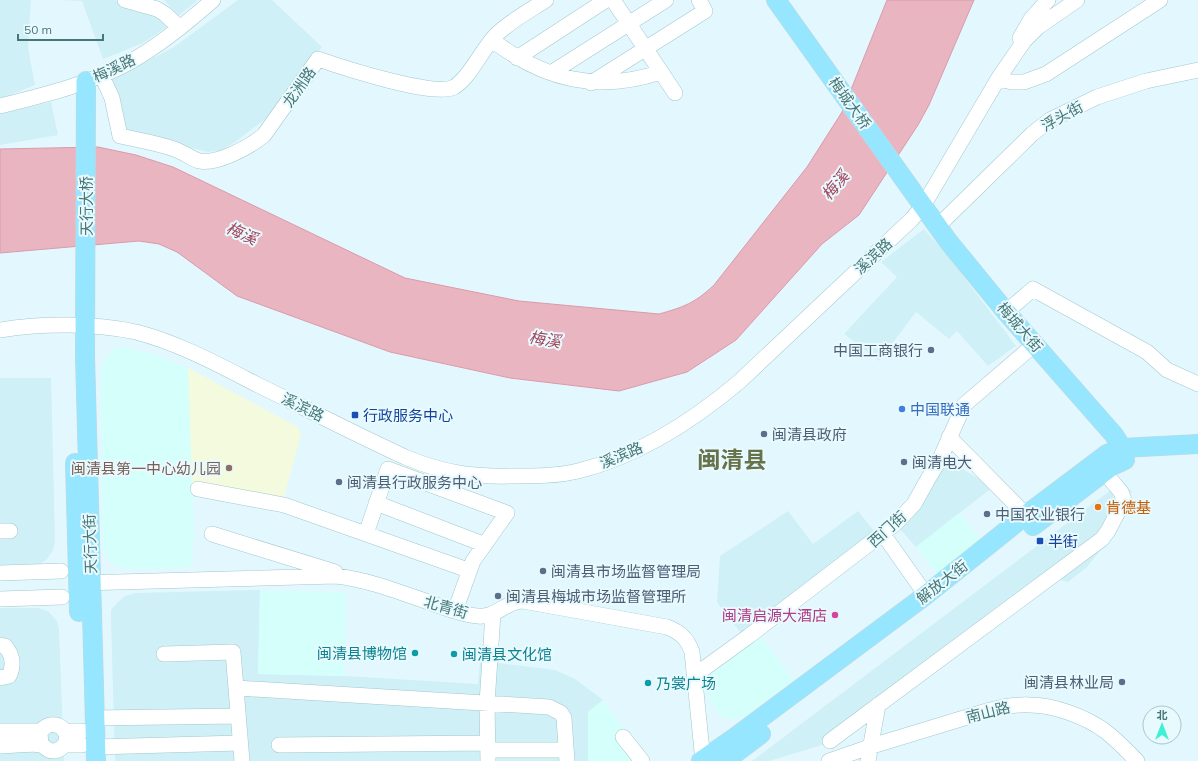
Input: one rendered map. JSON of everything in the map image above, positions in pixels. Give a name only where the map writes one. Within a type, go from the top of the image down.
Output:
[{"type":"main road","name":"梅城大桥","points":[[781,7],[919,199]]},
{"type":"main road","name":"天行大桥","points":[[80,326],[82,110],[88,80]]},
{"type":"main road","name":"梅城大街","points":[[919,199],[937,227],[1006,312],[1114,435],[1122,454]]},
{"type":"main road","name":"天行大街","points":[[80,326],[84,583],[82,742]]},
{"type":"main road","name":"解放大街","points":[[702,760],[734,738],[926,595],[1026,515],[1107,454],[1122,454],[1198,444]]},
{"type":"main road","name":"解放大街","points":[[1122,454],[1140,458],[1198,454]]},
{"type":"main road","name":"解放大街","points":[[725,761],[1104,472],[1122,454]]},
{"type":"street","points":[[125,0],[157,9],[165,14],[180,28]]},
{"type":"street","name":"梅溪路","points":[[0,106],[88,80],[142,55],[180,28],[213,0]]},
{"type":"street","name":"龙洲路","points":[[88,80],[112,98],[120,136],[175,149],[200,161],[209,161],[230,155],[258,140],[264,135],[318,59],[354,71],[421,87],[447,90],[460,82],[492,40],[505,27],[546,0]]},
{"type":"street","points":[[517,58],[606,0]]},
{"type":"street","points":[[613,0],[675,93]]},
{"type":"street","points":[[551,73],[666,0]]},
{"type":"street","points":[[591,83],[705,11],[699,0]]},
{"type":"street","points":[[1008,64],[1031,19],[1048,0]]},
{"type":"street","name":"溪滨路","points":[[0,330],[80,326],[134,332],[177,346],[212,361],[384,447],[439,470],[467,475],[497,477],[540,476],[576,472],[608,462],[644,446],[702,413],[746,375],[912,219],[919,199],[1008,64],[1031,34],[1077,0]]},
{"type":"street","points":[[998,80],[1024,82],[1046,74],[1160,0]]},
{"type":"street","points":[[492,40],[517,58],[551,73],[575,81],[591,83],[630,81],[661,72]]},
{"type":"street","name":"浮头街","points":[[937,227],[1032,134],[1050,120],[1097,97],[1146,81],[1198,70]]},
{"type":"street","points":[[1006,312],[1033,289],[1147,352],[1167,370],[1198,384]]},
{"type":"street","name":"西门街","points":[[695,675],[883,534],[906,514],[914,504],[940,459],[964,405],[1035,344]]},
{"type":"street","points":[[949,437],[1026,515]]},
{"type":"street","points":[[366,534],[388,469],[507,513],[483,544],[468,570],[455,611]]},
{"type":"street","points":[[830,741],[1102,539],[1108,531],[1124,500],[1121,492],[1111,480]]},
{"type":"street","points":[[198,489],[275,503],[468,570]]},
{"type":"street","points":[[376,503],[483,544]]},
{"type":"street","points":[[212,534],[362,580]]},
{"type":"street","points":[[883,534],[926,595]]},
{"type":"street","points":[[0,573],[61,571]]},
{"type":"street","name":"北青街","points":[[84,583],[322,576],[362,580],[455,611],[478,616],[493,614]]},
{"type":"street","points":[[0,599],[62,597]]},
{"type":"street","points":[[488,751],[487,703],[493,614],[510,603],[523,601],[667,627],[682,634],[688,642],[692,652],[702,760]]},
{"type":"street","points":[[0,645],[5,646],[9,650],[12,656],[12,667],[9,676],[0,678]]},
{"type":"street","points":[[164,654],[233,652],[242,761]]},
{"type":"street","points":[[236,688],[549,707],[556,710],[564,718],[566,756],[488,751],[279,745]]},
{"type":"street","name":"南山路","points":[[829,761],[872,746],[997,708],[1031,704],[1061,711],[1095,725],[1116,740],[1137,761]]},
{"type":"street","points":[[868,761],[872,746],[878,705]]},
{"type":"street","points":[[0,731],[41,738],[49,751],[54,751],[82,742],[238,716]]},
{"type":"street","points":[[41,738],[45,726],[53,724],[61,727],[82,742],[240,743]]},
{"type":"street","points":[[623,737],[642,761]]},
{"type":"street","points":[[0,746],[41,738]]},
{"type":"shaded area","points":[[0,0],[31,0],[28,48],[35,85],[0,99]]},
{"type":"shaded area","points":[[57,0],[115,0],[156,13],[170,25],[143,43],[103,59],[82,1]]},
{"type":"shaded area","points":[[164,0],[198,0],[178,16]]},
{"type":"shaded area","points":[[238,0],[272,0],[322,47],[278,106],[264,120],[235,142],[221,150],[208,152],[123,131],[108,77],[142,64],[174,47]]},
{"type":"shaded area","points":[[51,102],[58,135],[0,145],[0,114]]},
{"type":"shaded area","points":[[924,229],[952,261],[1016,346],[988,366],[957,331],[949,339],[916,312],[879,361],[844,334],[897,277],[881,262]]},
{"type":"shaded area","points":[[121,347],[146,352],[188,368],[194,537],[191,567],[126,569],[118,567],[109,560],[103,549],[101,371],[105,359],[115,348]]},
{"type":"shaded area","points":[[188,368],[298,427],[301,435],[283,500],[192,483]]},
{"type":"shaded area","points":[[0,378],[51,378],[55,541],[53,550],[47,559],[40,564],[32,566],[0,567]]},
{"type":"shaded area","points":[[947,460],[993,487],[916,547],[900,529],[911,519]]},
{"type":"shaded area","points":[[1123,481],[1132,492],[1100,551],[1086,568],[1068,582],[1057,579],[832,742],[769,761],[752,761]]},
{"type":"shaded area","points":[[788,511],[813,544],[858,511],[874,531],[741,633],[717,602],[720,556]]},
{"type":"shaded area","points":[[959,513],[982,541],[938,575],[916,547]]},
{"type":"shaded area","points":[[260,590],[258,674],[344,676],[478,684],[480,661],[555,670],[575,679],[603,700],[588,712],[588,761],[115,761],[111,610],[125,596],[135,593]]},
{"type":"shaded area","points":[[260,590],[346,592],[344,676],[258,674]]},
{"type":"shaded area","points":[[0,608],[39,608],[48,611],[57,621],[59,630],[64,761],[0,761]]},
{"type":"shaded area","points":[[760,636],[794,680],[744,717],[732,719],[725,718],[718,714],[709,698],[707,675]]},
{"type":"shaded area","points":[[603,700],[647,761],[588,761],[588,712]]},
{"type":"water","name":"梅溪","points":[[887,0],[974,0],[929,105],[918,125],[859,215],[822,244],[736,340],[687,372],[619,391],[510,378],[390,352],[237,296],[177,252],[159,244],[139,241],[0,253],[0,149],[98,147],[136,155],[173,167],[405,278],[519,301],[659,314],[689,304],[714,285],[807,167],[842,112]]},
{"type":"place","name":"中国工商银行","points":[[931,350]]},
{"type":"place","name":"中国联通","points":[[902,409]]},
{"type":"place","name":"行政服务中心","points":[[355,415]]},
{"type":"place","name":"闽清县政府","points":[[764,434]]},
{"type":"place","name":"闽清电大","points":[[904,462]]},
{"type":"place","name":"闽清县第一中心幼儿园","points":[[229,468]]},
{"type":"place","name":"闽清县行政服务中心","points":[[339,482]]},
{"type":"place","name":"肯德基","points":[[1098,507]]},
{"type":"place","name":"中国农业银行","points":[[987,514]]},
{"type":"place","name":"半街","points":[[1040,541]]},
{"type":"place","name":"闽清县市场监督管理局","points":[[543,571]]},
{"type":"place","name":"闽清县梅城市场监督管理所","points":[[498,596]]},
{"type":"place","name":"闽清启源大酒店","points":[[835,615]]},
{"type":"place","name":"闽清县博物馆","points":[[415,653]]},
{"type":"place","name":"闽清县文化馆","points":[[454,654]]},
{"type":"place","name":"闽清县林业局","points":[[1122,682]]},
{"type":"place","name":"乃裳广场","points":[[648,683]]},
{"type":"district","name":"闽清县","points":[[732,459]]}]
